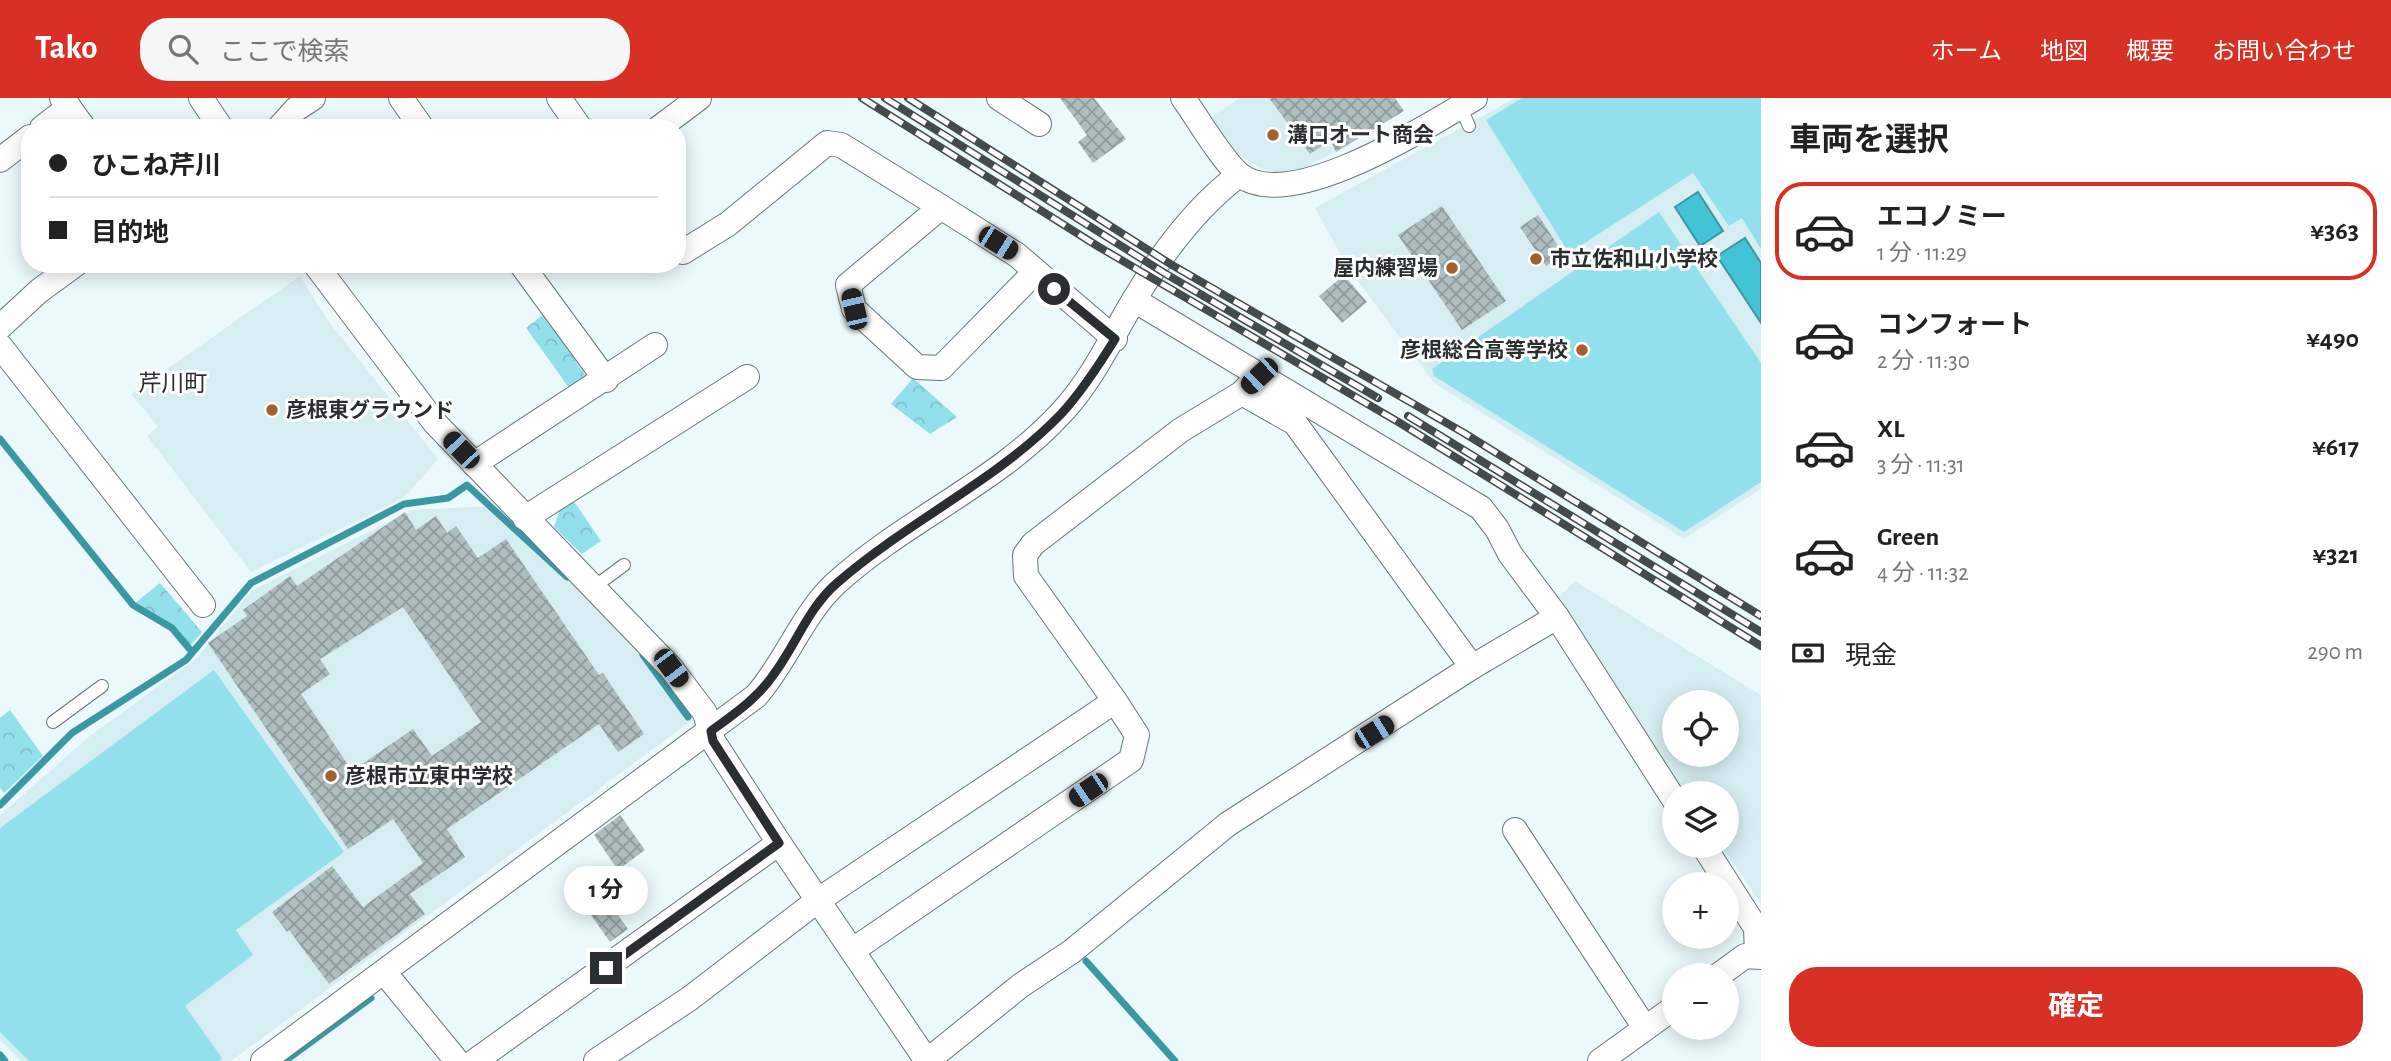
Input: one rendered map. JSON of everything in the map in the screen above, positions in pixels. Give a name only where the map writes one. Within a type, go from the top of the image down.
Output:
[{"type":"street","points":[[201,98],[215,119]]},
{"type":"street","points":[[287,119],[296,109],[313,98]]},
{"type":"street","points":[[401,98],[416,119]]},
{"type":"street","points":[[559,98],[574,119]]},
{"type":"street","points":[[671,119],[699,98]]},
{"type":"street","points":[[999,98],[1040,124]]},
{"type":"street","points":[[1183,98],[1239,175],[1266,187],[1305,183],[1342,170],[1458,110]]},
{"type":"street","points":[[51,119],[66,103],[78,119]]},
{"type":"street","points":[[0,160],[21,144]]},
{"type":"street","points":[[686,250],[728,224],[827,144],[841,145],[1017,255],[1115,339]]},
{"type":"street","points":[[263,1061],[748,702],[773,677],[814,609],[836,584],[915,523],[1027,445],[1085,386],[1115,339],[1134,300],[1184,228],[1211,196],[1239,175]]},
{"type":"street","points":[[941,207],[848,285],[854,309],[918,367],[942,368],[1035,272]]},
{"type":"street","points":[[0,327],[64,273]]},
{"type":"street","points":[[323,273],[379,336],[435,423],[671,668],[705,713],[713,741],[779,843],[927,1061],[1020,986],[1071,953],[1228,824],[1472,667],[1557,617]]},
{"type":"street","points":[[529,273],[606,380]]},
{"type":"street","points":[[1134,300],[1481,508],[1497,529],[1510,554],[1557,617],[1662,781]]},
{"type":"street","points":[[474,464],[606,380],[655,345]]},
{"type":"street","points":[[0,346],[203,605]]},
{"type":"street","points":[[853,950],[1131,760],[1137,735],[1026,576],[1025,555],[1033,544],[1181,430],[1241,393],[1259,376]]},
{"type":"street","points":[[524,518],[747,377]]},
{"type":"street","points":[[1241,393],[1295,423],[1472,667]]},
{"type":"street","points":[[596,1061],[689,999],[817,901],[1115,701]]},
{"type":"street","points":[[1515,830],[1645,1028]]},
{"type":"street","points":[[475,1061],[779,843]]},
{"type":"street","points":[[1711,858],[1756,928],[1759,956],[1745,956],[1735,963]]},
{"type":"street","points":[[384,972],[457,1061]]},
{"type":"street","points":[[1600,1061],[1662,1016]]},
{"type":"lane","points":[[594,587],[624,565]]},
{"type":"lane","points":[[53,722],[102,686]]},
{"type":"shaded area","name":"溝口オート商会","points":[[1240,98],[1299,98],[1335,152],[1302,169],[1278,173],[1261,168],[1239,155],[1209,118]]},
{"type":"shaded area","name":"彦根総合高等学校","points":[[1515,98],[1761,98],[1761,489],[1684,539],[1434,383],[1348,268],[1315,208]]},
{"type":"shaded area","points":[[1698,192],[1723,231],[1700,246],[1675,207]]},
{"type":"shaded area","points":[[1745,238],[1761,263],[1761,323],[1717,256]]},
{"type":"shaded area","name":"彦根東グラウンド","points":[[300,276],[329,322],[438,459],[404,498],[251,572],[147,436],[158,426],[131,394]]},
{"type":"shaded area","name":"彦根市立東中学校","points":[[494,506],[627,632],[653,664],[688,723],[231,1061],[21,1061],[0,1040],[0,815],[90,736],[196,659],[251,591],[412,510]]},
{"type":"shaded area","points":[[1575,581],[1761,695],[1761,904],[1730,858],[1739,858],[1739,781],[1677,781],[1667,767],[1739,767],[1739,690],[1662,690],[1662,759],[1555,601]]},
{"type":"green space","points":[[1522,98],[1761,98],[1761,249],[1742,218],[1729,226],[1693,173],[1569,253],[1486,120]]},
{"type":"green space","name":"彦根総合高等学校","points":[[1659,212],[1761,363],[1761,482],[1684,532],[1434,376],[1432,369]]},
{"type":"green space","points":[[544,314],[589,381],[572,392],[526,328]]},
{"type":"green space","points":[[913,378],[957,417],[930,434],[891,404]]},
{"type":"green space","points":[[571,497],[601,541],[582,554],[554,527],[561,506]]},
{"type":"green space","points":[[160,583],[202,632],[190,646],[173,626],[135,603]]},
{"type":"green space","points":[[214,670],[344,852],[236,930],[253,955],[185,1006],[222,1058],[219,1061],[29,1061],[0,1032],[0,828]]},
{"type":"green space","points":[[10,710],[43,756],[4,793],[0,788],[0,718]]},
{"type":"building","points":[[1060,98],[1094,98],[1126,139],[1093,163],[1078,142],[1087,135]]},
{"type":"building","points":[[1269,98],[1395,98],[1404,111],[1336,152],[1330,141],[1310,154]]},
{"type":"building","name":"屋内練習場","points":[[1442,206],[1506,301],[1462,330],[1398,235]]},
{"type":"building","points":[[1538,215],[1564,255],[1546,266],[1520,227]]},
{"type":"building","points":[[1344,275],[1367,302],[1342,323],[1319,296]]},
{"type":"building","points":[[405,512],[416,530],[436,516],[447,533],[456,526],[478,558],[506,539],[599,675],[603,673],[644,734],[618,752],[599,724],[447,829],[465,857],[410,894],[425,914],[329,984],[289,930],[287,932],[272,912],[332,866],[363,907],[423,863],[393,819],[348,849],[208,643],[247,616],[243,610],[290,576],[297,586]],"holes":[[[403,607],[481,722],[432,756],[413,729],[352,771],[301,694],[330,674],[320,659]]]},
{"type":"building","points":[[620,815],[645,850],[618,870],[594,835]]},
{"type":"building","points":[[606,898],[628,929],[610,942],[588,911]]},
{"type":"waterway","points":[[0,439],[133,605],[172,628],[192,652]]},
{"type":"waterway","points":[[0,805],[72,733],[186,660],[251,583],[404,504],[448,498],[467,485],[567,577]]},
{"type":"waterway","points":[[643,655],[688,717]]},
{"type":"waterway","points":[[1086,961],[1175,1061]]},
{"type":"waterway","points":[[285,1061],[371,998]]},
{"type":"waterway","points":[[0,1055],[5,1061]]},
{"type":"railway","points":[[862,98],[1099,247],[1400,423],[1761,646]]},
{"type":"railway","points":[[885,98],[1166,274],[1378,398]]},
{"type":"railway","points":[[908,98],[1172,265],[1464,433],[1761,616]]},
{"type":"railway","points":[[1408,416],[1761,632]]},
{"type":"place","name":"溝口オート商会","points":[[1273,135]]},
{"type":"place","name":"市立佐和山小学校","points":[[1536,259]]},
{"type":"place","name":"屋内練習場","points":[[1452,268]]},
{"type":"place","name":"彦根総合高等学校","points":[[1582,350]]},
{"type":"place","name":"彦根東グラウンド","points":[[272,410]]},
{"type":"place","name":"彦根市立東中学校","points":[[331,776]]},
{"type":"district","name":"芹川町","points":[[173,384]]},
{"type":"route","points":[[606,968],[779,843],[713,741],[711,731],[756,696],[773,677],[821,599],[836,584],[915,523],[1027,445],[1062,413],[1085,386],[1115,339],[1054,289]]}]
